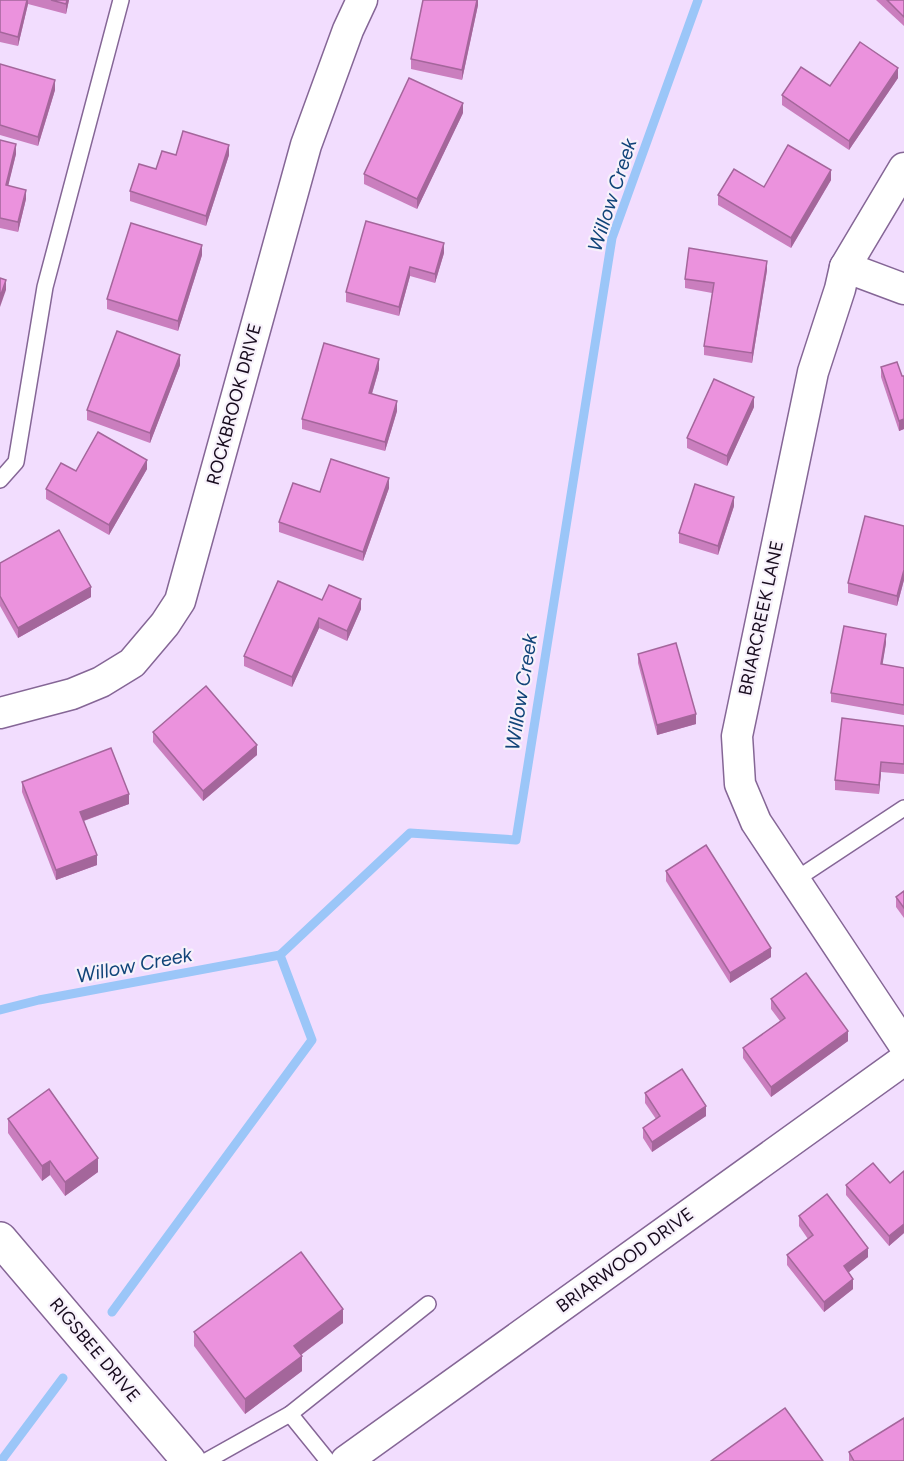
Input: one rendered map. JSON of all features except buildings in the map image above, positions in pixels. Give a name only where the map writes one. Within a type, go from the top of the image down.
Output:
[{"type":"street","name":"ROCKBROOK DRIVE","points":[[0,713],[72,694],[101,682],[132,663],[165,624],[180,601],[306,145],[348,30],[362,0]]},
{"type":"street","name":"BRIARCREEK LANE","points":[[904,168],[845,267],[813,372],[737,736],[740,784],[756,822],[904,1045]]},
{"type":"street","points":[[845,267],[904,289]]},
{"type":"street","name":"BRIARWOOD DRIVE","points":[[346,1461],[904,1060]]},
{"type":"street","name":"RIGSBEE DRIVE","points":[[0,1239],[189,1461]]},
{"type":"lane","points":[[0,480],[16,462],[45,287],[121,0]]},
{"type":"lane","points":[[795,880],[904,808]]},
{"type":"lane","points":[[206,1461],[290,1414],[428,1305]]},
{"type":"lane","points":[[290,1414],[328,1461]]},
{"type":"waterway","name":"Willow Creek","points":[[0,1010],[39,1000],[280,955],[410,833],[516,840],[612,238],[698,0]]},
{"type":"waterway","points":[[112,1312],[312,1040],[280,955]]},
{"type":"waterway","points":[[1,1461],[63,1378]]}]
